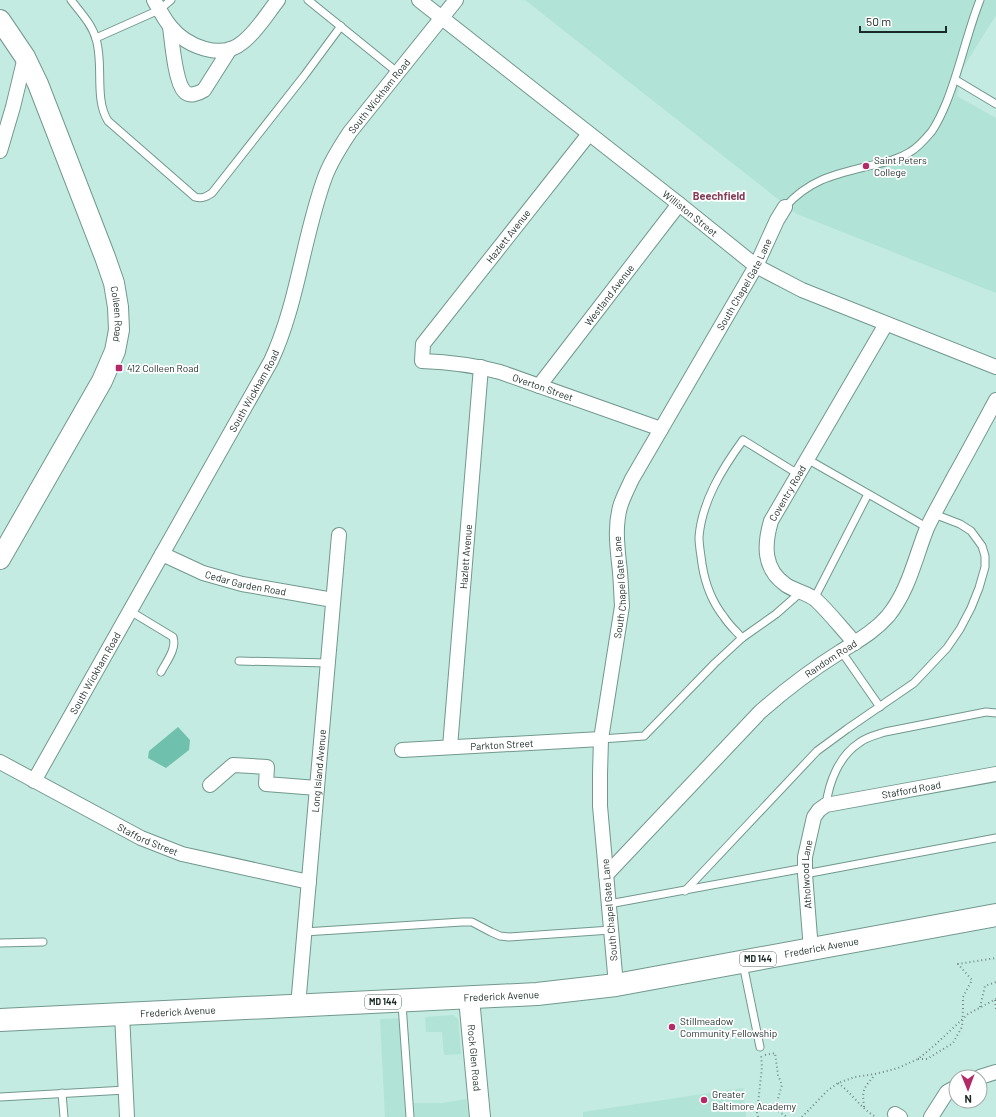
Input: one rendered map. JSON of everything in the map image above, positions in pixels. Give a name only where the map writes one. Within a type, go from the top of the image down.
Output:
[{"type":"main road","name":"Frederick Avenue","points":[[0,1020],[468,998],[564,992],[616,985],[996,915]]},
{"type":"street","points":[[157,5],[170,27],[186,41],[200,48],[214,51],[230,50],[242,43],[278,0]]},
{"type":"street","name":"Williston Street","points":[[419,0],[756,266],[802,290],[996,367]]},
{"type":"street","name":"South Wickham Road","points":[[34,781],[271,361],[279,343],[325,177],[336,154],[350,132],[456,0]]},
{"type":"street","name":"Colleen Road","points":[[0,20],[25,57],[41,91],[114,283],[118,307],[119,330],[115,351],[102,381],[0,559]]},
{"type":"street","points":[[170,27],[180,81],[184,91],[190,94],[198,94],[204,90],[230,50]]},
{"type":"street","points":[[0,150],[13,107],[25,57]]},
{"type":"street","name":"Hazlett Avenue","points":[[422,361],[423,344],[589,134]]},
{"type":"street","name":"Westland Avenue","points":[[539,386],[679,204]]},
{"type":"street","name":"South Chapel Gate Lane","points":[[616,985],[600,806],[601,739],[622,606],[616,540],[620,508],[632,479],[756,266],[777,220],[785,208]]},
{"type":"street","name":"Coventry Road","points":[[855,643],[828,612],[814,599],[786,585],[776,575],[766,552],[766,537],[771,521],[886,324]]},
{"type":"street","name":"Overton Street","points":[[422,361],[481,367],[661,429]]},
{"type":"street","name":"Hazlett Avenue","points":[[450,747],[481,367]]},
{"type":"street","name":"Random Road","points":[[606,875],[760,712],[780,694],[840,651],[855,643],[884,620],[901,597],[910,578],[918,551],[934,514],[996,400]]},
{"type":"street","name":"Long Island Avenue","points":[[298,1006],[339,535]]},
{"type":"street","name":"Cedar Garden Road","points":[[162,554],[203,574],[242,584],[334,600]]},
{"type":"street","name":"Parkton Street","points":[[402,750],[601,739]]},
{"type":"street","name":"Stafford Street","points":[[0,762],[141,838],[160,846],[182,854],[309,882]]},
{"type":"street","points":[[210,785],[232,766],[267,767],[266,784],[317,788]]},
{"type":"street","name":"Stafford Road","points":[[826,805],[996,774]]},
{"type":"street","name":"Atholwood Lane","points":[[811,950],[805,857],[814,817],[819,810],[826,805]]},
{"type":"street","name":"Rock Glen Road","points":[[468,998],[480,1117]]},
{"type":"street","points":[[122,1014],[127,1117]]},
{"type":"street","points":[[931,1117],[948,1091]]},
{"type":"lane","points":[[71,0],[86,19],[96,38],[99,55],[102,105],[104,114],[108,121],[195,197],[200,198],[206,197],[212,193],[304,76],[341,26]]},
{"type":"lane","points":[[96,38],[157,5],[171,0]]},
{"type":"lane","points":[[308,0],[397,72]]},
{"type":"lane","points":[[785,208],[796,195],[808,186],[839,173],[897,159],[910,152],[921,143],[933,129],[956,80],[980,0]]},
{"type":"lane","points":[[956,80],[996,104]]},
{"type":"lane","points":[[742,638],[724,618],[713,600],[704,578],[699,538],[706,503],[726,463],[743,440],[798,474]]},
{"type":"lane","points":[[807,459],[928,528]]},
{"type":"lane","points":[[814,599],[868,494]]},
{"type":"lane","points":[[685,891],[817,751],[914,683],[947,648],[962,624],[979,588],[985,567],[985,556],[982,546],[971,530],[934,514]]},
{"type":"lane","points":[[601,739],[644,736],[715,662],[742,638],[776,614],[800,592]]},
{"type":"lane","points":[[130,611],[173,637],[175,641],[174,647],[161,672]]},
{"type":"lane","points":[[840,651],[880,707]]},
{"type":"lane","points":[[239,660],[328,663]]},
{"type":"lane","points":[[826,805],[832,778],[850,750],[871,736],[986,712],[996,713]]},
{"type":"lane","points":[[608,904],[996,838]]},
{"type":"lane","points":[[304,932],[462,922],[472,922],[500,936],[611,930]]},
{"type":"lane","points":[[0,943],[43,942]]},
{"type":"lane","points":[[742,962],[760,1048]]},
{"type":"lane","points":[[401,1001],[410,1117]]},
{"type":"lane","points":[[0,1097],[126,1090]]},
{"type":"lane","points":[[62,1093],[64,1117]]},
{"type":"path","points":[[918,1059],[927,1059],[953,1043],[962,1027],[962,997],[972,980],[958,964],[996,958]]},
{"type":"path","points":[[980,1007],[985,986],[996,982]]},
{"type":"path","points":[[802,1117],[827,1091],[838,1083],[855,1077],[898,1068],[918,1059],[968,1014],[996,999],[996,1009]]},
{"type":"path","points":[[758,1117],[757,1113],[762,1067],[761,1055],[775,1053],[778,1075],[782,1085],[775,1109],[787,1117]]},
{"type":"path","points":[[864,1108],[862,1093],[875,1074]]},
{"type":"path","points":[[838,1083],[847,1090],[868,1112],[876,1117]]},
{"type":"shaded area","name":"Saint Peters College","points":[[525,0],[996,0],[996,15],[963,68],[957,96],[996,118],[996,293],[797,214]]},
{"type":"shaded area","points":[[178,727],[190,740],[189,750],[166,768],[148,758],[149,751]]},
{"type":"shaded area","points":[[453,1015],[458,1019],[461,1054],[444,1055],[442,1032],[426,1032],[425,1017]]},
{"type":"shaded area","points":[[406,1018],[413,1103],[442,1103],[466,1099],[469,1117],[385,1117],[380,1019]]},
{"type":"shaded area","name":"Greater Baltimore Academy","points":[[743,1088],[746,1117],[583,1117],[583,1112]]},
{"type":"place","name":"Saint Peters College","points":[[866,166]]},
{"type":"place","name":"412 Colleen Road","points":[[119,368]]},
{"type":"place","name":"Stillmeadow Community Fellowship","points":[[672,1027]]},
{"type":"place","name":"Greater Baltimore Academy","points":[[704,1100]]},
{"type":"district","name":"Beechfield","points":[[719,196]]}]
